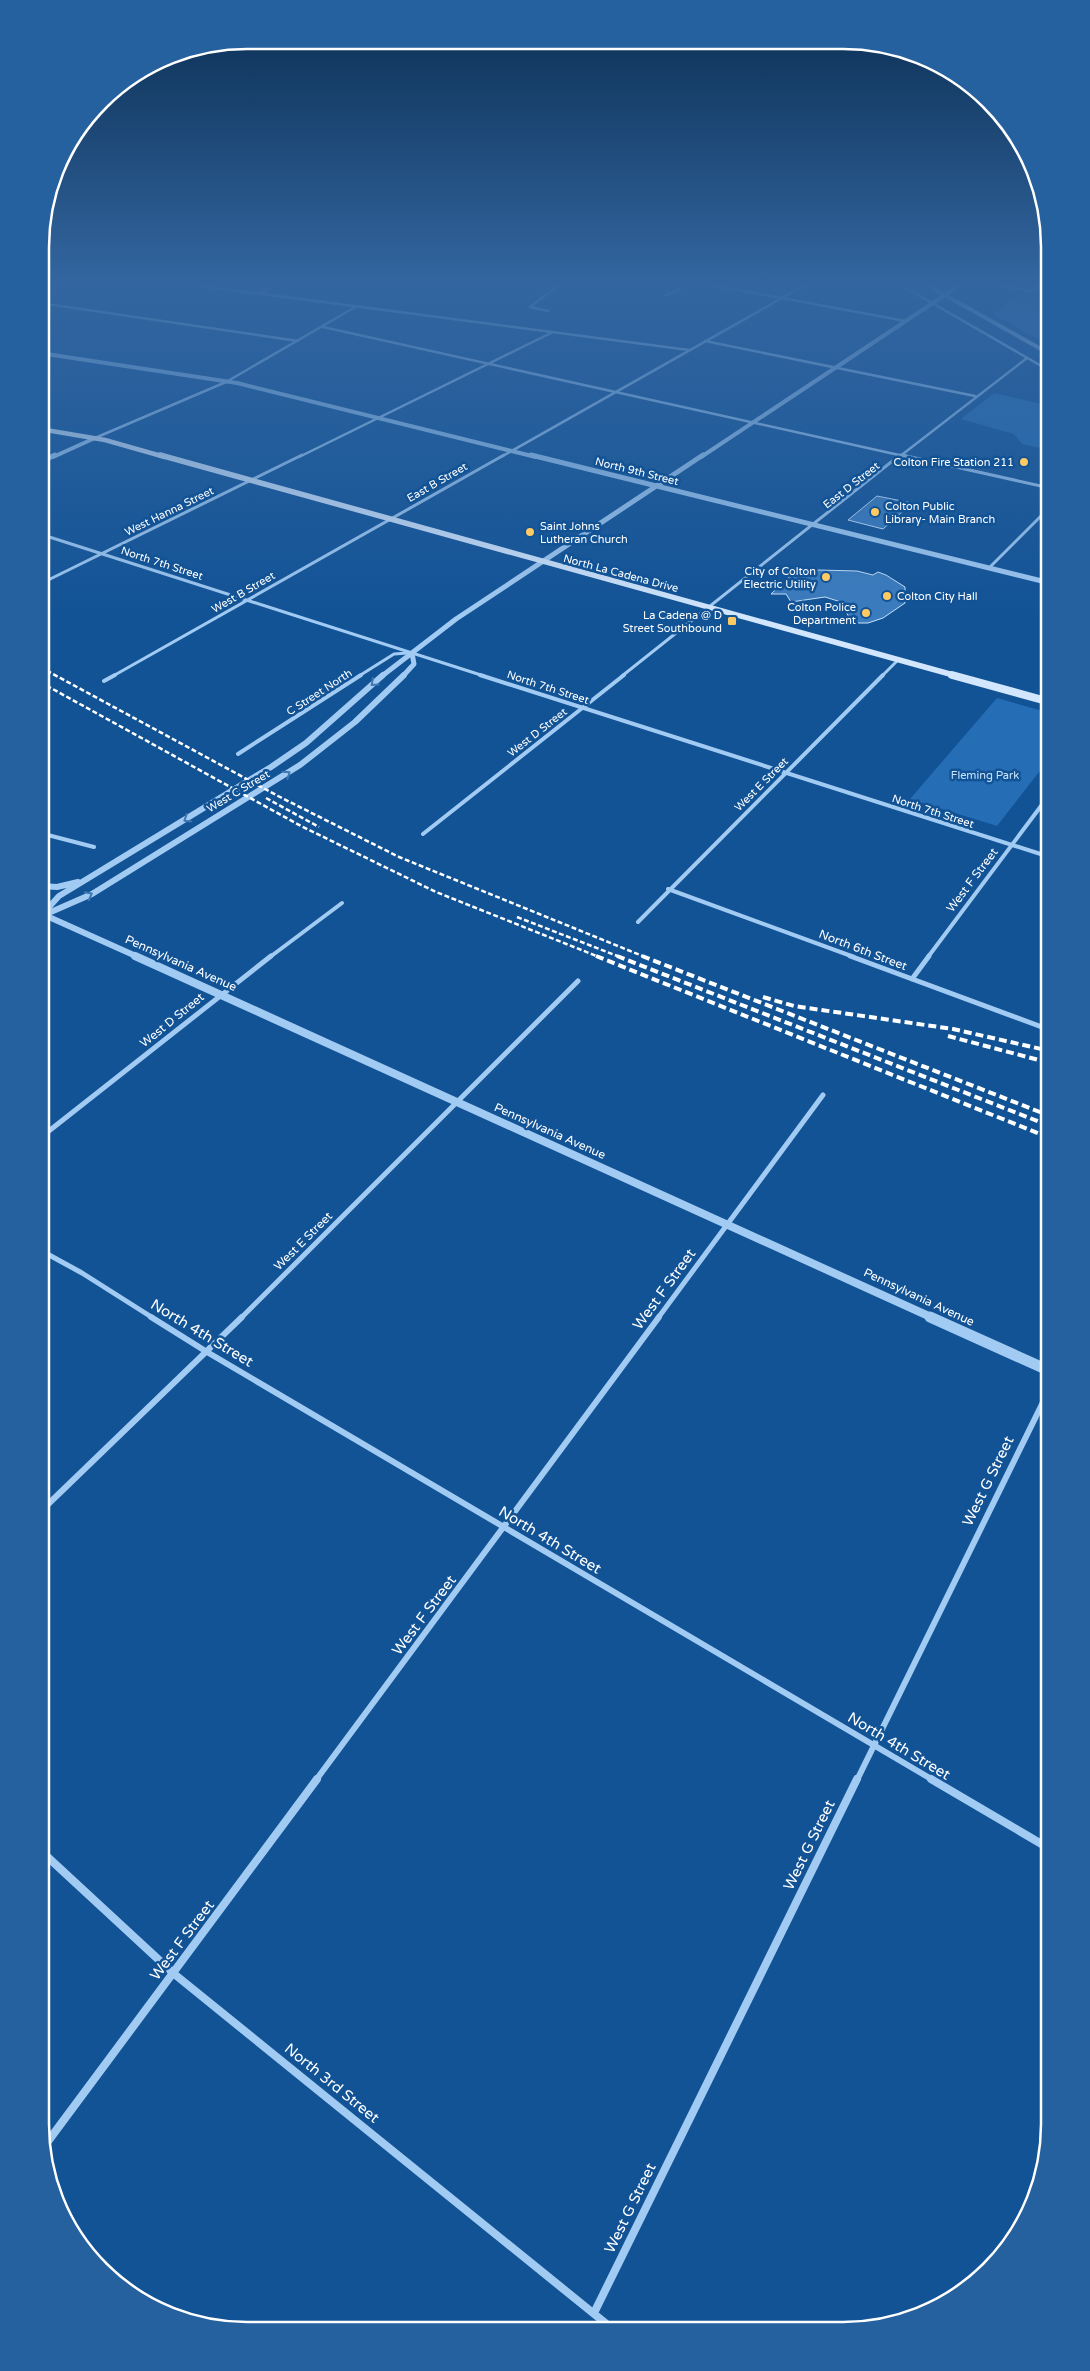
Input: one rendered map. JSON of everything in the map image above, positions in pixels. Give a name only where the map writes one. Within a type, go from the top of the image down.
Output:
[{"type":"main road","name":"North La Cadena Drive","points":[[49,430],[95,438],[252,480],[1041,700]]},
{"type":"street","points":[[49,458],[194,396]]},
{"type":"street","name":"North 9th Street","points":[[284,396],[1041,581]]},
{"type":"street","name":"West Hanna Street","points":[[49,580],[424,396]]},
{"type":"street","name":"East B Street","points":[[390,519],[608,396]]},
{"type":"street","points":[[636,396],[1041,486]]},
{"type":"street","points":[[542,561],[790,396]]},
{"type":"street","name":"East D Street","points":[[710,608],[975,396]]},
{"type":"street","points":[[990,568],[1041,516]]},
{"type":"street","name":"West B Street","points":[[104,682],[390,519]]},
{"type":"street","name":"North 7th Street","points":[[49,537],[1041,854]]},
{"type":"street","name":"West C Street","points":[[49,907],[59,896],[306,743],[394,666],[456,619],[542,561]]},
{"type":"street","name":"West D Street","points":[[423,834],[710,608]]},
{"type":"street","name":"West C Street","points":[[49,913],[92,894],[300,765],[355,722],[406,673],[414,664],[412,653]]},
{"type":"street","name":"C Street North","points":[[238,754],[394,654],[412,653]]},
{"type":"street","name":"West E Street","points":[[638,922],[668,889],[898,660]]},
{"type":"street","name":"West F Street","points":[[912,979],[1041,806]]},
{"type":"street","points":[[49,835],[94,846]]},
{"type":"street","points":[[49,887],[86,881]]},
{"type":"street","name":"North 6th Street","points":[[668,889],[1041,1027]]},
{"type":"street","name":"West D Street","points":[[49,1131],[220,995],[342,903]]},
{"type":"street","name":"Pennsylvania Avenue","points":[[49,918],[1041,1367]]},
{"type":"street","name":"West E Street","points":[[49,1503],[207,1352],[578,981]]},
{"type":"street","name":"West F Street","points":[[49,2140],[823,1095]]},
{"type":"street","name":"North 4th Street","points":[[49,1255],[82,1273],[207,1352],[1041,1844]]},
{"type":"street","name":"West G Street","points":[[594,2313],[1041,1406]]},
{"type":"street","name":"North 3rd Street","points":[[49,1858],[173,1972],[605,2322]]},
{"type":"green space","points":[[991,396],[1005,396],[1041,404],[1041,448],[1022,444],[1014,434],[961,419]]},
{"type":"green space","name":"Fleming Park","points":[[997,698],[1041,710],[1041,770],[997,826],[910,799]]},
{"type":"building","name":"Colton Public Library- Main Branch","points":[[877,496],[912,503],[883,529],[848,520]]},
{"type":"building","name":"Colton City Hall","points":[[819,570],[857,571],[873,575],[878,572],[886,575],[905,587],[905,603],[883,618],[868,623],[852,623],[841,602],[825,597],[791,602],[786,594],[771,594],[792,574]]},
{"type":"railway","points":[[49,672],[278,796],[399,857],[645,957]]},
{"type":"railway","points":[[49,687],[301,826],[436,892],[599,957]]},
{"type":"railway","points":[[266,798],[319,827]]},
{"type":"railway","points":[[517,917],[620,957]]},
{"type":"railway","points":[[596,956],[1041,1134]]},
{"type":"railway","points":[[617,956],[1041,1122]]},
{"type":"railway","points":[[642,956],[1041,1112]]},
{"type":"railway","points":[[763,997],[794,1006],[953,1029],[1041,1049]]},
{"type":"railway","points":[[948,1036],[1041,1061]]},
{"type":"place","name":"Colton Fire Station 211","points":[[1024,462]]},
{"type":"place","name":"Colton Public Library- Main Branch","points":[[875,512]]},
{"type":"place","name":"Saint Johns Lutheran Church","points":[[530,532]]},
{"type":"place","name":"City of Colton Electric Utility","points":[[826,577]]},
{"type":"place","name":"Colton City Hall","points":[[887,596]]},
{"type":"place","name":"Colton Police Department","points":[[866,613]]},
{"type":"place","name":"La Cadena @ D Street Southbound","points":[[732,621]]}]
